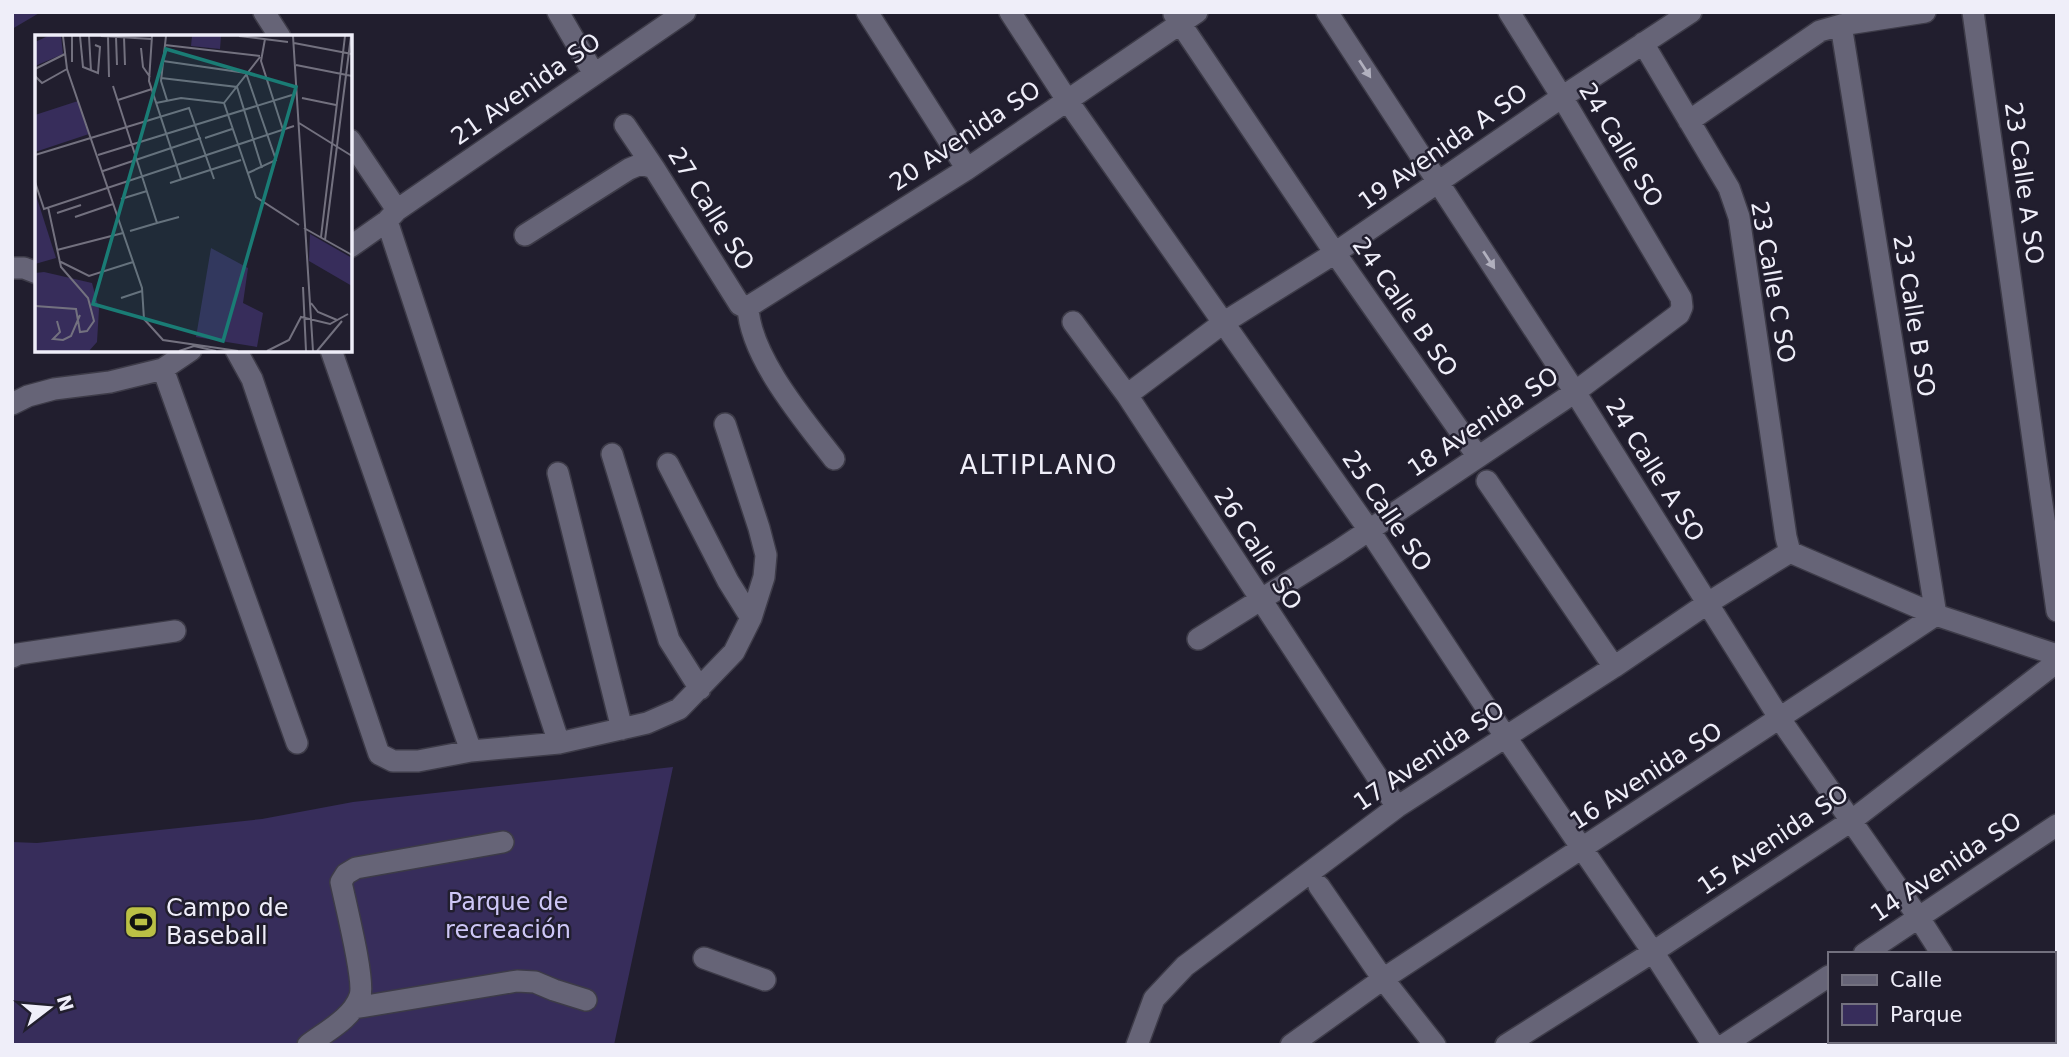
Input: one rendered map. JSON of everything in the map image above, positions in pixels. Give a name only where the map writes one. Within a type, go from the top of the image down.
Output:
[{"type":"street","points":[[264,12],[279,35]]},
{"type":"street","points":[[558,12],[594,74]]},
{"type":"street","name":"21 Avenida SO","points":[[352,246],[685,12]]},
{"type":"street","points":[[867,12],[967,169]]},
{"type":"street","name":"25 Calle SO","points":[[1010,12],[1067,100],[1369,530],[1505,736],[1653,952],[1711,1043]]},
{"type":"street","name":"24 Calle A SO","points":[[1327,12],[1575,392],[1780,719],[1941,952]]},
{"type":"street","name":"24 Calle SO","points":[[1508,12],[1562,97],[1681,298],[1682,307]]},
{"type":"street","name":"19 Avenida A SO","points":[[1127,396],[1223,323],[1335,253],[1691,12]]},
{"type":"street","points":[[1689,121],[1819,32],[1841,25],[1925,12]]},
{"type":"street","name":"23 Calle A SO","points":[[1973,12],[2057,611]]},
{"type":"street","name":"20 Avenida SO","points":[[754,304],[967,169],[1184,16]]},
{"type":"street","name":"24 Calle B SO","points":[[1184,16],[1335,253],[1478,457]]},
{"type":"street","name":"23 Calle B SO","points":[[1841,25],[1936,615]]},
{"type":"street","name":"23 Calle C SO","points":[[1643,43],[1729,188],[1739,217],[1790,552]]},
{"type":"street","name":"27 Calle SO","points":[[625,125],[740,305],[754,304]]},
{"type":"street","points":[[352,144],[392,216],[559,743]]},
{"type":"street","points":[[525,234],[629,169],[642,164],[654,168]]},
{"type":"street","points":[[12,268],[24,268],[35,272]]},
{"type":"street","points":[[754,304],[749,319],[757,344],[785,394],[834,459]]},
{"type":"street","name":"18 Avenida SO","points":[[1198,639],[1261,601],[1575,392],[1679,314],[1682,307]]},
{"type":"street","name":"26 Calle SO","points":[[1073,322],[1127,396],[1397,807]]},
{"type":"street","points":[[12,404],[28,396],[54,389],[110,382],[163,369],[188,352]]},
{"type":"street","points":[[237,352],[252,379],[379,754],[393,761],[418,761],[471,751],[559,743],[622,729],[647,723],[679,709],[700,689],[734,652],[751,618],[764,577],[766,555],[752,502],[724,424]]},
{"type":"street","points":[[332,352],[471,751]]},
{"type":"street","points":[[163,369],[296,743]]},
{"type":"street","points":[[612,454],[669,640],[700,689]]},
{"type":"street","points":[[668,464],[728,581],[751,618]]},
{"type":"street","points":[[558,473],[622,729]]},
{"type":"street","points":[[1486,481],[1614,667]]},
{"type":"street","points":[[1790,552],[1936,615],[2057,655]]},
{"type":"street","name":"17 Avenida SO","points":[[1137,1045],[1154,999],[1185,966],[1397,807],[1790,552]]},
{"type":"street","name":"16 Avenida SO","points":[[1291,1045],[1383,979],[1936,615]]},
{"type":"street","points":[[12,657],[175,631]]},
{"type":"street","name":"15 Avenida SO","points":[[1506,1045],[1851,821],[2057,662]]},
{"type":"street","name":"14 Avenida SO","points":[[1867,952],[2057,825]]},
{"type":"street","points":[[308,1045],[344,1018],[361,995],[361,979],[341,882],[346,874],[356,868],[503,842]]},
{"type":"street","points":[[1319,886],[1383,979],[1435,1045]]},
{"type":"street","points":[[704,958],[765,980]]},
{"type":"street","points":[[1711,1043],[1828,977]]},
{"type":"street","points":[[354,1008],[517,981],[535,982],[586,1000]]},
{"type":"green space","points":[[12,12],[41,12],[12,29]]},
{"type":"green space","name":"Parque de recreación","points":[[673,767],[614,1045],[12,1045],[12,842],[37,843],[262,819],[353,802]]},
{"type":"place","name":"Campo de Baseball","points":[[141,922]]},
{"type":"district","name":"ALTIPLANO","points":[[1039,465]]}]
